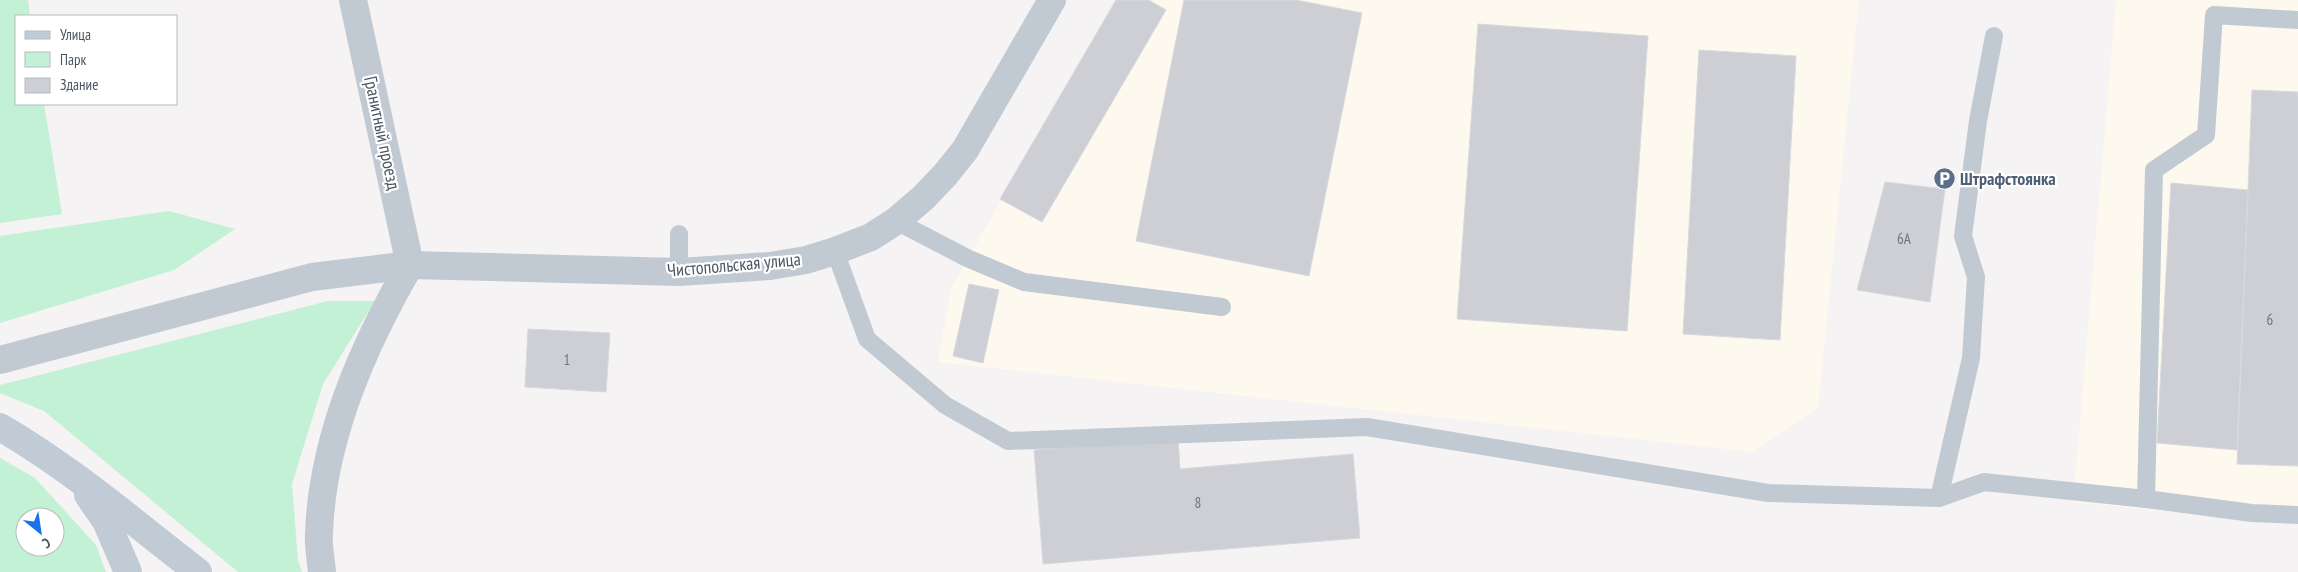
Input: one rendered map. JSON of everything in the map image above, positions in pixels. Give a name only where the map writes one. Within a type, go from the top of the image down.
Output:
[{"type":"main road","points":[[0,427],[26,442],[74,476],[198,572]]},
{"type":"main road","points":[[74,476],[106,522],[128,572]]},
{"type":"street","name":"Гранитный проезд","points":[[353,0],[410,265]]},
{"type":"street","name":"Чистопольская улица","points":[[0,360],[312,277],[410,265],[679,272],[770,266],[806,260],[835,251],[871,237],[896,221],[923,198],[965,150],[1052,0]]},
{"type":"street","points":[[322,572],[319,535],[324,483],[334,439],[370,342],[388,304],[410,265]]},
{"type":"lane","points":[[2146,499],[2154,170],[2206,135],[2214,15],[2298,20]]},
{"type":"lane","points":[[1939,498],[1970,358],[1976,277],[1963,236],[1978,120],[1994,36]]},
{"type":"lane","points":[[896,221],[967,258],[1024,282],[1222,307]]},
{"type":"lane","points":[[679,234],[679,272]]},
{"type":"lane","points":[[835,251],[867,339],[945,406],[1008,441],[1367,426],[1768,493],[1939,498],[1984,482],[2146,499],[2252,513],[2298,515]]},
{"type":"shaded area","points":[[1116,0],[1859,0],[1818,408],[1753,452],[938,362],[951,288]]},
{"type":"shaded area","points":[[2116,0],[2298,0],[2298,524],[2073,502]]},
{"type":"green space","points":[[0,0],[28,0],[30,15],[15,15],[15,105],[44,105],[62,214],[0,223]]},
{"type":"green space","points":[[169,211],[235,229],[174,270],[0,323],[0,236]]},
{"type":"green space","points":[[328,301],[375,301],[323,384],[292,484],[298,560],[302,572],[238,572],[44,411],[0,393],[0,385]]},
{"type":"green space","points":[[0,458],[35,478],[61,507],[15,507],[15,557],[65,557],[65,511],[96,545],[106,572],[0,572]]},
{"type":"building","points":[[1116,0],[1149,0],[1166,10],[1042,222],[1000,199]]},
{"type":"building","points":[[1184,0],[1296,0],[1362,13],[1309,276],[1136,241]]},
{"type":"building","points":[[1478,24],[1648,36],[1627,331],[1457,319]]},
{"type":"building","points":[[1699,50],[1796,56],[1780,340],[1683,334]]},
{"type":"building","points":[[2252,90],[2298,92],[2298,466],[2237,464]]},
{"type":"building","points":[[1885,182],[1945,189],[1930,302],[1857,290]]},
{"type":"building","points":[[2171,183],[2248,190],[2237,450],[2157,443]]},
{"type":"building","points":[[969,284],[999,290],[983,363],[953,356]]},
{"type":"building","points":[[528,329],[610,333],[606,392],[525,387]]},
{"type":"building","points":[[1178,438],[1180,469],[1353,454],[1360,538],[1043,564],[1034,450]]},
{"type":"place","name":"Штрафстоянка","points":[[1944,179]]}]
